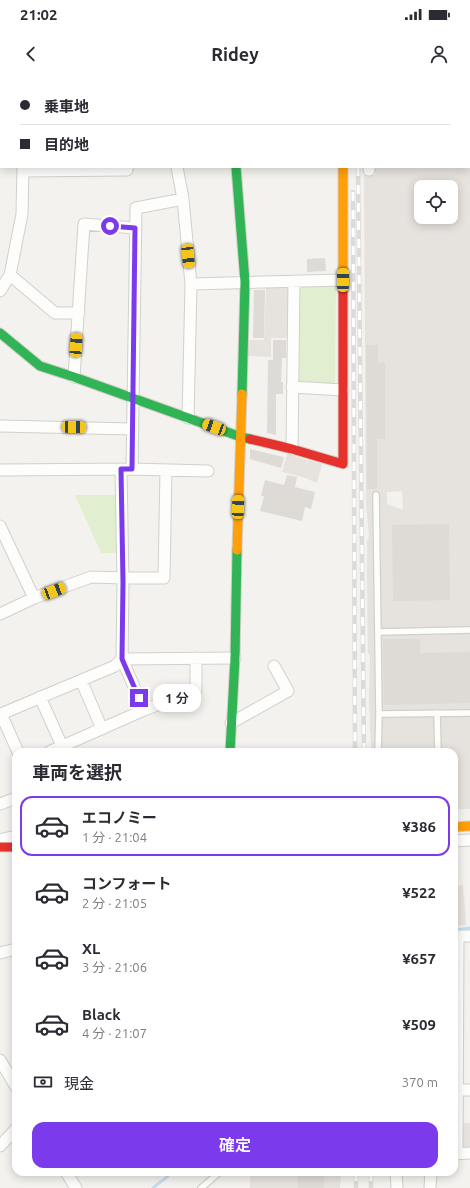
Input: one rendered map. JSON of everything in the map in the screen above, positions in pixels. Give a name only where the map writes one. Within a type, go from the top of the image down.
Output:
[{"type":"street","points":[[0,292],[10,275],[22,214],[23,169],[127,170],[127,168]]},
{"type":"street","points":[[178,168],[183,200],[191,284],[188,418]]},
{"type":"street","points":[[230,748],[235,658],[245,282],[236,168]]},
{"type":"street","points":[[0,332],[40,366],[74,376],[241,437],[292,449],[344,464],[343,168]]},
{"type":"street","points":[[144,710],[122,659],[127,469],[133,429],[136,208],[183,200]]},
{"type":"street","points":[[74,376],[84,224],[135,228]]},
{"type":"street","points":[[10,275],[55,312],[78,314]]},
{"type":"street","points":[[191,284],[343,280]]},
{"type":"street","points":[[292,449],[294,281]]},
{"type":"street","points":[[292,387],[343,390]]},
{"type":"street","points":[[0,426],[133,429]]},
{"type":"street","points":[[0,470],[127,469],[208,471]]},
{"type":"street","points":[[0,614],[34,598],[91,577],[164,578],[166,470]]},
{"type":"street","points":[[0,526],[34,598]]},
{"type":"street","points":[[58,748],[144,710],[196,690],[196,658]]},
{"type":"street","points":[[16,748],[1,714],[115,666],[122,659],[235,658]]},
{"type":"street","points":[[231,723],[288,691],[274,666]]},
{"type":"street","points":[[81,680],[102,729]]},
{"type":"street","points":[[40,697],[62,746]]},
{"type":"street","points":[[0,804],[12,800]]},
{"type":"street","points":[[458,819],[470,818]]},
{"type":"street","points":[[458,827],[470,826]]},
{"type":"street","points":[[458,841],[470,840]]},
{"type":"street","points":[[458,936],[470,936]]},
{"type":"street","points":[[0,954],[12,950]]},
{"type":"street","points":[[0,1060],[12,1080]]},
{"type":"street","points":[[458,1090],[470,1090]]},
{"type":"street","points":[[0,1146],[12,1133]]},
{"type":"street","points":[[458,1154],[470,1153]]},
{"type":"street","points":[[68,1176],[76,1188]]},
{"type":"street","points":[[396,1176],[396,1188]]},
{"type":"street","points":[[430,1188],[431,1176]]},
{"type":"lane","points":[[376,495],[378,748]]},
{"type":"lane","points":[[378,632],[470,630]]},
{"type":"lane","points":[[379,714],[470,712]]},
{"type":"lane","points":[[437,713],[438,748]]},
{"type":"lane","points":[[201,1188],[215,1176]]},
{"type":"shaded area","points":[[375,168],[470,168],[470,809],[458,809],[458,748],[371,748],[369,697],[370,655],[368,653],[367,583],[367,541],[369,536],[366,505],[364,175],[375,175]],"holes":[[[402,491],[403,510],[387,504],[387,492]]]},
{"type":"shaded area","points":[[266,286],[288,286],[292,290],[290,338],[271,338],[271,357],[248,356],[248,340],[264,340]]},
{"type":"shaded area","points":[[287,454],[307,460],[306,467],[308,460],[322,464],[317,483],[303,477],[282,472]]},
{"type":"shaded area","points":[[463,885],[466,925],[458,926],[458,886]]},
{"type":"shaded area","points":[[461,1123],[470,1123],[470,1149],[464,1150],[461,1146]]},
{"type":"shaded area","points":[[250,1176],[341,1176],[340,1188],[250,1188]]},
{"type":"green space","points":[[303,284],[336,284],[335,387],[299,385],[296,381],[300,289]]},
{"type":"green space","points":[[75,495],[117,495],[118,553],[101,553]]},
{"type":"building","points":[[325,258],[326,271],[307,272],[307,259]]},
{"type":"building","points":[[254,290],[265,290],[264,338],[253,338]]},
{"type":"building","points":[[273,340],[286,340],[286,358],[282,358],[281,382],[283,382],[283,394],[276,394],[276,435],[267,433],[268,360],[273,360]]},
{"type":"building","points":[[366,345],[378,345],[378,362],[385,363],[385,439],[377,439],[377,489],[367,489]]},
{"type":"building","points":[[250,449],[284,457],[281,468],[250,459]]},
{"type":"building","points":[[287,475],[297,477],[295,487],[315,492],[311,509],[305,507],[302,521],[260,511],[264,496],[261,496],[265,480],[284,485]]},
{"type":"building","points":[[449,524],[450,600],[393,601],[392,525]]},
{"type":"building","points":[[383,639],[420,639],[420,653],[470,652],[470,703],[384,705]]},
{"type":"building","points":[[298,1176],[324,1176],[324,1188],[298,1188]]},
{"type":"waterway","points":[[458,930],[470,928]]},
{"type":"waterway","points":[[153,1188],[168,1176]]},
{"type":"railway","points":[[358,168],[364,748]]},
{"type":"railway","points":[[353,192],[355,748]]},
{"type":"railway","points":[[356,1176],[356,1188]]},
{"type":"railway","points":[[371,1176],[371,1188]]},
{"type":"traffic: fast","points":[[236,168],[245,282],[242,394]]},
{"type":"traffic: fast","points":[[0,333],[40,366],[250,439]]},
{"type":"traffic: fast","points":[[230,748],[235,658],[237,550]]},
{"type":"traffic: slow","points":[[343,168],[343,279]]},
{"type":"traffic: slow","points":[[237,550],[242,394]]},
{"type":"traffic: slow","points":[[458,827],[470,826]]},
{"type":"traffic: jam","points":[[250,439],[292,449],[343,464],[343,279]]},
{"type":"traffic: jam","points":[[0,847],[12,847]]},
{"type":"route","points":[[110,226],[135,228],[132,469],[121,469],[123,582],[122,659],[139,698]]}]
